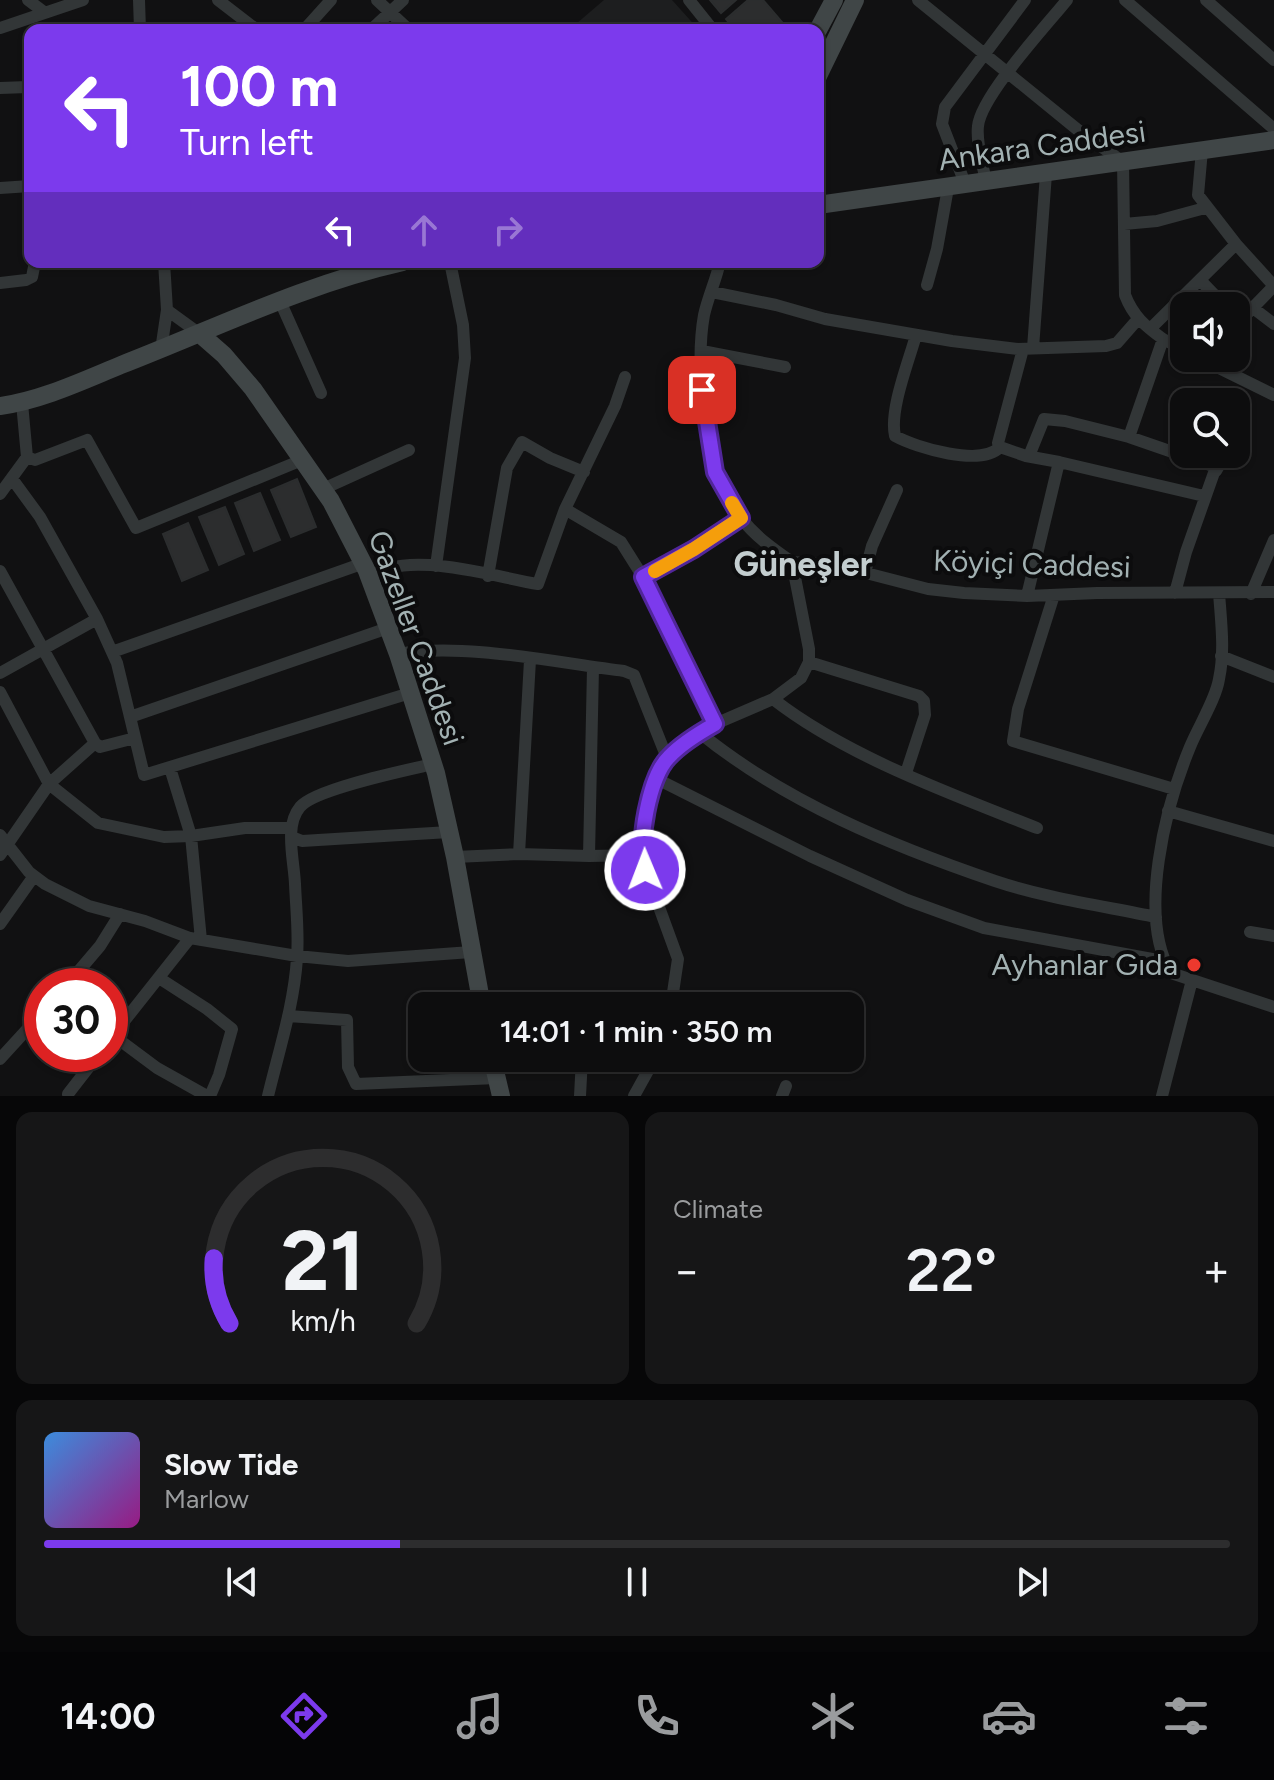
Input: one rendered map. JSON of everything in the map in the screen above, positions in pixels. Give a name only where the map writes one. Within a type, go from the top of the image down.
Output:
[{"type":"street","points":[[28,0],[41,13]]},
{"type":"street","points":[[0,28],[83,0]]},
{"type":"street","points":[[139,0],[140,24]]},
{"type":"street","points":[[218,0],[249,24]]},
{"type":"street","points":[[309,24],[331,0]]},
{"type":"street","points":[[377,0],[402,24]]},
{"type":"street","points":[[377,24],[403,0]]},
{"type":"street","points":[[689,0],[708,24]]},
{"type":"street","points":[[821,24],[834,0]]},
{"type":"street","points":[[824,64],[855,0]]},
{"type":"street","points":[[918,0],[1078,130],[1123,162],[1125,295],[1138,319],[1170,343]]},
{"type":"street","points":[[927,285],[957,187],[942,124],[945,107],[1025,0]]},
{"type":"street","points":[[986,182],[977,127],[982,113],[1007,72],[1067,0]]},
{"type":"street","points":[[1125,0],[1274,129]]},
{"type":"street","points":[[1206,0],[1274,60]]},
{"type":"street","points":[[38,24],[41,13]]},
{"type":"street","points":[[0,88],[24,85]]},
{"type":"street","name":"Ankara Caddesi","points":[[824,204],[1274,140]]},
{"type":"street","points":[[1202,150],[1198,195],[1205,208],[1274,286],[1250,311]]},
{"type":"street","points":[[1000,447],[998,443],[1028,348],[1046,174]]},
{"type":"street","points":[[0,188],[24,186]]},
{"type":"street","points":[[1124,224],[1157,221],[1205,208]]},
{"type":"street","points":[[1150,329],[1236,244]]},
{"type":"street","points":[[0,283],[26,280],[32,277],[34,268]]},
{"type":"street","points":[[161,350],[167,310],[164,268]]},
{"type":"street","points":[[0,406],[22,403],[332,281],[381,268]]},
{"type":"street","points":[[436,566],[465,358],[463,325],[451,268]]},
{"type":"street","points":[[673,992],[678,959],[640,855],[650,794],[667,758],[715,724],[773,699],[801,678],[809,662],[802,604],[792,562],[768,545],[741,518],[715,472],[702,390],[702,351],[704,315],[718,268]]},
{"type":"street","points":[[1200,280],[1212,292]]},
{"type":"street","points":[[712,292],[825,319],[916,335],[1028,348],[1106,346],[1117,343],[1138,319]]},
{"type":"street","points":[[280,301],[321,393]]},
{"type":"street","points":[[1253,308],[1274,324]]},
{"type":"street","points":[[167,310],[200,334]]},
{"type":"street","name":"Gazeller Caddesi","points":[[200,334],[224,355],[253,389],[323,489],[367,571],[398,654],[433,764],[455,857],[480,992]]},
{"type":"street","points":[[916,335],[899,399],[893,429],[895,436],[910,444],[978,457],[993,454],[1000,447]]},
{"type":"street","points":[[1129,437],[1163,339]]},
{"type":"street","points":[[702,351],[785,367]]},
{"type":"street","points":[[1228,372],[1274,395]]},
{"type":"street","points":[[112,652],[367,571],[395,565],[412,563],[436,566],[538,584],[565,509],[625,377]]},
{"type":"street","points":[[0,494],[27,457],[22,403]]},
{"type":"street","points":[[1029,456],[1044,419],[1129,437],[1215,465],[1216,471]]},
{"type":"street","points":[[27,457],[35,460],[87,440],[136,528],[302,460]]},
{"type":"street","points":[[488,576],[507,468],[522,442],[584,472]]},
{"type":"street","points":[[1000,447],[1204,496]]},
{"type":"street","points":[[323,489],[409,450]]},
{"type":"street","points":[[1027,596],[1059,462]]},
{"type":"street","points":[[1175,593],[1204,496],[1218,468]]},
{"type":"street","points":[[13,480],[40,517],[112,652],[144,775],[410,693]]},
{"type":"street","points":[[865,573],[872,546],[897,490]]},
{"type":"street","points":[[565,509],[621,542],[643,577],[715,724]]},
{"type":"street","points":[[643,577],[741,518]]},
{"type":"street","points":[[1251,594],[1274,540]]},
{"type":"street","name":"Köyiçi Caddesi","points":[[792,562],[835,565],[928,589],[1027,596],[1274,592]]},
{"type":"street","points":[[0,571],[95,743],[100,747],[135,738]]},
{"type":"street","points":[[1219,593],[1219,682],[1200,721],[1163,828],[1157,937],[1163,961],[1171,973],[1274,1007]]},
{"type":"street","points":[[1054,595],[1018,709],[1013,741],[1174,789]]},
{"type":"street","points":[[0,673],[97,619]]},
{"type":"street","points":[[130,717],[388,628]]},
{"type":"street","points":[[398,654],[420,650],[449,651],[634,675],[667,758]]},
{"type":"street","points":[[1221,656],[1274,677]]},
{"type":"street","points":[[519,854],[530,660]]},
{"type":"street","points":[[809,662],[919,696],[924,701],[925,715],[906,773]]},
{"type":"street","points":[[589,856],[593,668]]},
{"type":"street","points":[[0,692],[49,784],[98,823],[164,837],[245,828],[291,832],[302,841],[449,832]]},
{"type":"street","points":[[773,699],[794,716],[906,773],[1037,828]]},
{"type":"street","points":[[700,733],[792,794],[864,831],[996,882],[1156,917]]},
{"type":"street","points":[[95,743],[49,784],[3,845],[45,884],[89,906],[195,939],[297,956],[348,961],[471,952]]},
{"type":"street","points":[[268,1096],[288,1016],[297,956],[291,832],[299,807],[310,798],[433,764]]},
{"type":"street","points":[[128,1015],[195,939],[191,836],[170,768]]},
{"type":"street","points":[[657,779],[810,856],[907,900],[984,928],[1163,961]]},
{"type":"street","points":[[1168,811],[1274,841]]},
{"type":"street","points":[[455,857],[640,855]]},
{"type":"street","points":[[0,924],[34,876]]},
{"type":"street","points":[[81,968],[120,914]]},
{"type":"street","points":[[1250,932],[1274,936]]},
{"type":"street","points":[[128,1048],[208,1096],[219,1075],[232,1029],[159,978]]},
{"type":"street","points":[[1162,1096],[1192,980]]},
{"type":"street","points":[[288,1016],[347,1020],[348,1067],[356,1084],[501,1091]]},
{"type":"street","points":[[0,1059],[24,1033]]},
{"type":"street","points":[[68,1094],[85,1072]]},
{"type":"street","points":[[580,1096],[581,1072]]},
{"type":"street","points":[[634,1096],[647,1072]]},
{"type":"street","points":[[175,1096],[184,1084]]},
{"type":"shaded area","points":[[604,0],[672,0],[694,24],[576,24]]},
{"type":"building","points":[[710,0],[736,0],[721,13]]},
{"type":"building","points":[[748,0],[763,0],[782,22],[730,24],[726,19]]},
{"type":"building","points":[[297,479],[316,527],[291,537],[271,490]]},
{"type":"building","points":[[260,493],[280,540],[254,551],[235,503]]},
{"type":"building","points":[[225,507],[244,554],[219,565],[199,517]]},
{"type":"building","points":[[188,523],[208,570],[182,581],[163,534]]},
{"type":"slow traffic","points":[[655,571],[741,518],[732,503]]},
{"type":"place","name":"Ayhanlar Gıda","points":[[1194,965]]},
{"type":"district","name":"Güneşler","points":[[803,564]]},
{"type":"route","points":[[645,870],[640,855],[650,794],[667,758],[715,724],[643,577],[741,518],[715,472],[702,390]]}]
